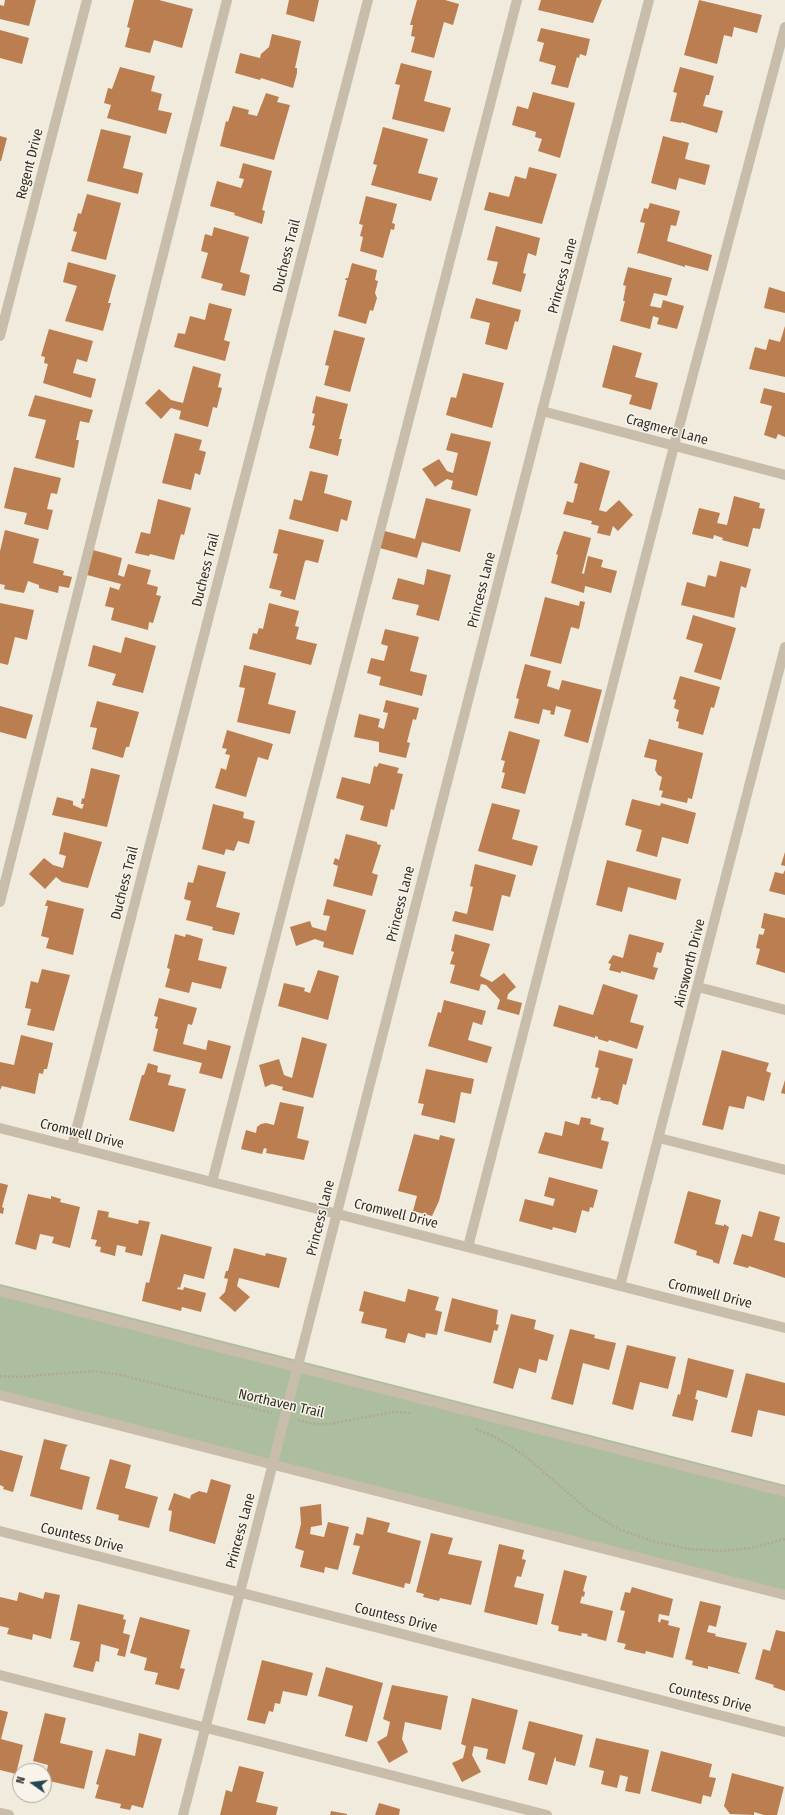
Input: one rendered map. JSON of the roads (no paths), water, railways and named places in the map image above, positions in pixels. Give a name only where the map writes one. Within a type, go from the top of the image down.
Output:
[{"type":"street","name":"Regent Drive","points":[[0,336],[87,0]]},
{"type":"street","points":[[0,902],[227,0]]},
{"type":"street","name":"Duchess Trail","points":[[72,1146],[368,0]]},
{"type":"street","points":[[212,1182],[517,0]]},
{"type":"street","name":"Princess Lane","points":[[183,1815],[542,411],[649,0]]},
{"type":"street","points":[[468,1247],[674,446],[785,27]]},
{"type":"street","name":"Cragmere Lane","points":[[542,411],[785,475]]},
{"type":"street","name":"Ainsworth Drive","points":[[620,1286],[785,647]]},
{"type":"street","points":[[698,986],[785,1010]]},
{"type":"street","name":"Cromwell Drive","points":[[0,1128],[785,1328]]},
{"type":"street","points":[[659,1138],[785,1170]]},
{"type":"street","points":[[0,1290],[297,1368],[785,1492]]},
{"type":"street","points":[[0,1395],[785,1595]]},
{"type":"street","name":"Countess Drive","points":[[0,1531],[785,1732]]},
{"type":"street","points":[[0,1674],[546,1815]]},
{"type":"street","points":[[0,1813],[9,1815]]}]
